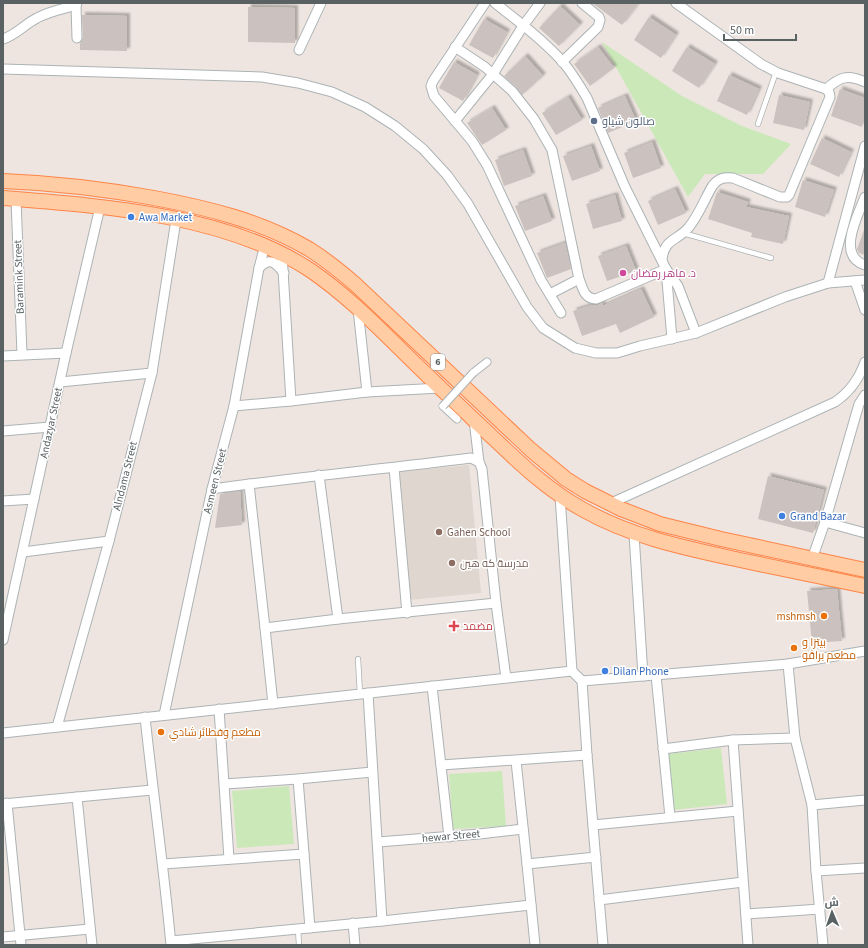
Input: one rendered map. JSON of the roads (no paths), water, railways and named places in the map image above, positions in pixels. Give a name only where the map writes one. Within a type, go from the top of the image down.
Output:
[{"type":"main road","name":"6","points":[[3,181],[32,182],[88,188],[135,195],[207,209],[235,217],[280,235],[310,250],[332,265],[355,284],[548,465],[585,491],[636,516],[660,524],[865,570]]},
{"type":"main road","name":"6","points":[[9,199],[138,212],[230,233],[265,245],[321,278],[358,309],[523,466],[560,496],[605,522],[634,534],[696,551],[865,586]]},
{"type":"main road","points":[[202,226],[207,209]]},
{"type":"main road","points":[[230,233],[235,217]]},
{"type":"street","points":[[299,50],[321,3]]},
{"type":"street","points":[[485,3],[431,86],[434,96],[472,141],[487,165],[541,280],[561,313]]},
{"type":"street","points":[[495,3],[523,26],[562,62],[587,98],[625,187],[666,269],[678,286],[696,333]]},
{"type":"street","points":[[455,121],[493,74],[523,26],[540,3]]},
{"type":"street","points":[[562,62],[598,27],[599,17],[582,3]]},
{"type":"street","points":[[662,260],[664,249],[668,243],[683,233],[692,224],[713,185],[718,180],[725,177],[733,178],[780,197],[787,196],[830,97],[829,92],[826,90],[776,72],[760,64],[676,3]]},
{"type":"street","points":[[3,39],[10,37],[36,18],[77,4],[77,38]]},
{"type":"street","points":[[455,47],[485,67],[512,91],[534,119],[552,150],[579,279],[585,295],[591,299],[596,299],[666,269]]},
{"type":"street","points":[[3,68],[262,77],[298,82],[332,92],[365,107],[395,126],[423,149],[448,175],[468,204],[527,307],[543,328],[575,348],[596,353],[617,353],[696,333],[785,297],[828,283],[865,280]]},
{"type":"street","points":[[826,90],[840,78],[849,77],[865,82]]},
{"type":"street","points":[[828,283],[865,146]]},
{"type":"street","points":[[865,197],[850,241],[854,257],[860,263],[865,265]]},
{"type":"street","name":"Baramink Street","points":[[9,199],[22,354]]},
{"type":"street","name":"Andazyar Street","points":[[3,640],[66,353],[100,207]]},
{"type":"street","name":"Alndama Street","points":[[56,727],[109,542],[152,373],[176,220]]},
{"type":"street","name":"Asmeen Street","points":[[164,715],[212,489],[234,406],[259,268],[265,245]]},
{"type":"street","points":[[282,254],[291,402]]},
{"type":"street","points":[[259,268],[265,263],[271,262],[277,265],[284,273]]},
{"type":"street","points":[[666,269],[672,339]]},
{"type":"street","points":[[550,294],[579,279]]},
{"type":"street","points":[[855,281],[865,310]]},
{"type":"street","points":[[358,309],[367,392]]},
{"type":"street","points":[[3,356],[66,353]]},
{"type":"street","points":[[457,419],[443,406],[473,373],[487,362]]},
{"type":"street","points":[[609,504],[835,402],[853,387],[865,362]]},
{"type":"street","points":[[60,382],[152,373]]},
{"type":"street","points":[[234,406],[291,402],[367,392],[440,388]]},
{"type":"street","points":[[812,559],[825,522],[859,404],[865,395]]},
{"type":"street","points":[[474,420],[478,462],[482,469],[496,603],[506,678]]},
{"type":"street","points":[[3,432],[50,427]]},
{"type":"street","points":[[212,489],[471,458],[478,462]]},
{"type":"street","points":[[394,468],[407,613]]},
{"type":"street","points":[[320,475],[338,619]]},
{"type":"street","points":[[248,484],[273,704]]},
{"type":"street","points":[[560,496],[572,671],[582,681],[603,945]]},
{"type":"street","points":[[3,501],[34,499]]},
{"type":"street","points":[[825,522],[865,533]]},
{"type":"street","points":[[634,534],[643,676]]},
{"type":"street","points":[[22,552],[109,542]]},
{"type":"street","points":[[265,628],[496,603]]},
{"type":"street","points":[[582,681],[788,664],[865,651]]},
{"type":"street","points":[[788,664],[795,738],[812,805],[823,945]]},
{"type":"street","points":[[3,733],[572,671]]},
{"type":"street","points":[[656,675],[670,817]]},
{"type":"street","points":[[432,686],[449,837]]},
{"type":"street","points":[[364,694],[378,842],[382,921]]},
{"type":"street","points":[[219,709],[229,858]]},
{"type":"street","points":[[145,717],[152,790],[163,864],[171,943],[197,942],[298,929],[531,905]]},
{"type":"street","points":[[663,749],[733,740],[795,738]]},
{"type":"street","points":[[733,740],[748,945]]},
{"type":"street","points":[[441,765],[587,755]]},
{"type":"street","points":[[516,761],[535,945]]},
{"type":"street","points":[[225,784],[372,772]]},
{"type":"street","points":[[298,779],[310,928]]},
{"type":"street","points":[[20,940],[13,863],[5,804],[152,790]]},
{"type":"street","points":[[76,797],[92,945]]},
{"type":"street","points":[[812,805],[865,800]]},
{"type":"street","points":[[593,825],[738,811]]},
{"type":"street","name":"hewar Street","points":[[378,842],[449,837],[523,829]]},
{"type":"street","points":[[163,864],[229,858],[304,854]]},
{"type":"street","points":[[527,864],[596,857]]},
{"type":"street","points":[[3,864],[13,863]]},
{"type":"street","points":[[816,871],[865,868]]},
{"type":"street","points":[[600,900],[743,882]]},
{"type":"street","points":[[746,914],[820,909]]},
{"type":"street","points":[[353,923],[355,945]]},
{"type":"street","points":[[3,937],[20,940],[90,929]]},
{"type":"lane","points":[[758,124],[776,72]]},
{"type":"lane","points":[[683,233],[771,258]]},
{"type":"lane","points":[[358,658],[364,694]]},
{"type":"lane","points":[[298,929],[299,945]]},
{"type":"place","name":"صالون شياو","points":[[594,121]]},
{"type":"place","name":"Awa Market","points":[[131,217]]},
{"type":"place","name":"د. ماهر رمضان","points":[[623,273]]},
{"type":"place","name":"Grand Bazar","points":[[782,516]]},
{"type":"place","name":"Gahen School","points":[[439,532]]},
{"type":"place","name":"مدرسة كه هين","points":[[452,563]]},
{"type":"place","name":"mshmsh","points":[[824,616]]},
{"type":"place","name":"مضمد","points":[[454,626]]},
{"type":"place","name":"بيتزا و مطعم براڤو","points":[[794,648]]},
{"type":"place","name":"Dilan Phone","points":[[605,671]]},
{"type":"place","name":"مطعم وفطائر شادي","points":[[161,732]]}]
